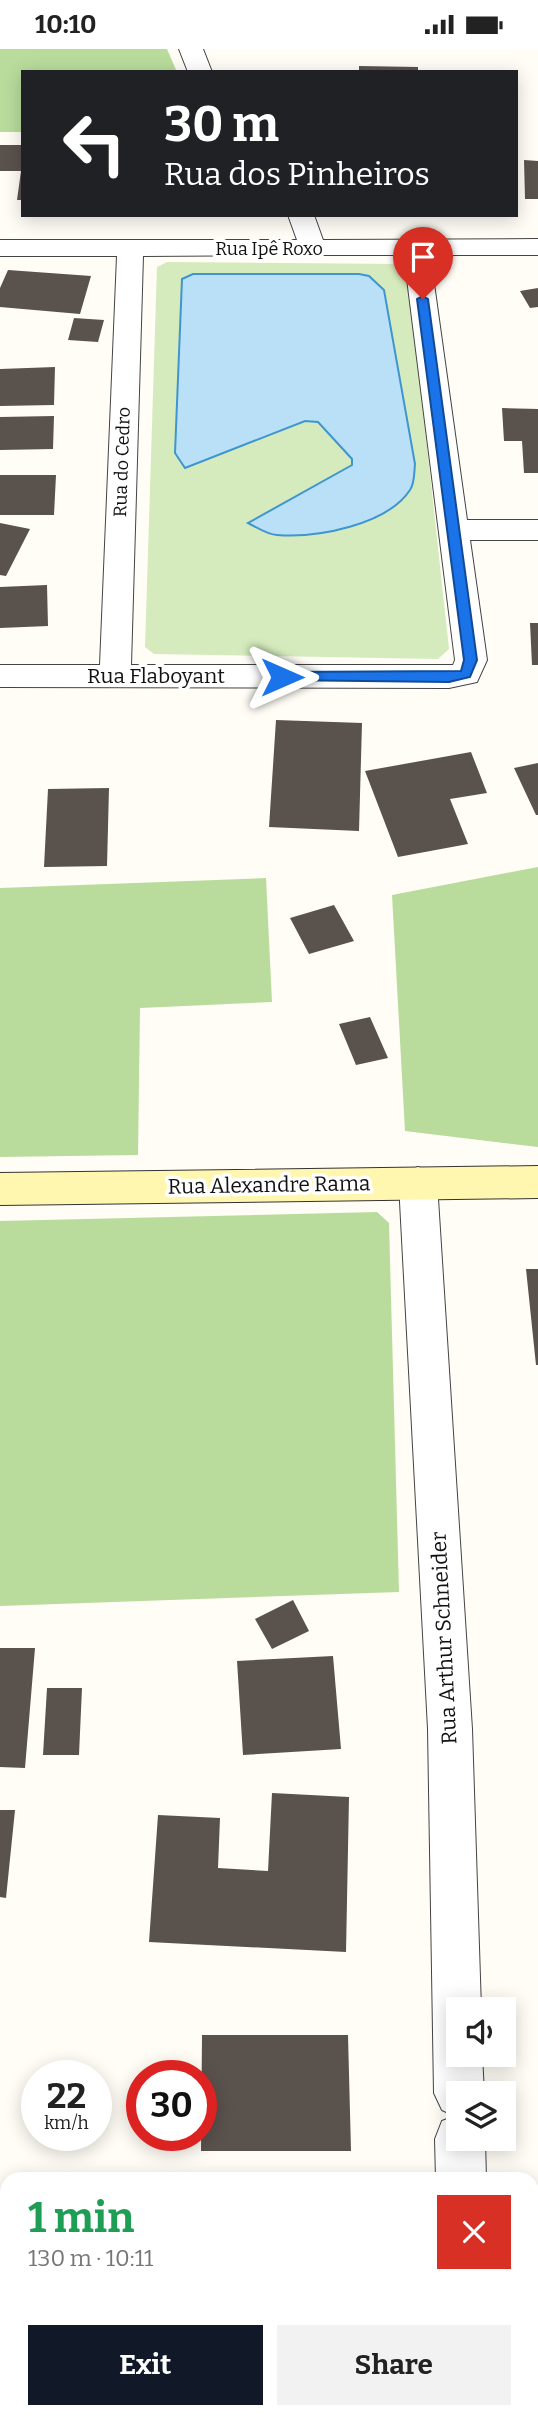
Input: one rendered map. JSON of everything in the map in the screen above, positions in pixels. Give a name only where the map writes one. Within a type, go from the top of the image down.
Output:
[{"type":"street","points":[[191,49],[199,70]]},
{"type":"street","points":[[302,217],[314,249]]},
{"type":"street","name":"Rua Ipê Roxo","points":[[0,248],[538,247]]},
{"type":"street","points":[[416,248],[453,530],[538,530]]},
{"type":"street","name":"Rua do Cedro","points":[[115,676],[130,249]]},
{"type":"street","name":"Rua Flaboyant","points":[[0,676],[449,677],[466,674],[471,660],[453,530]]},
{"type":"street","name":"Rua Alexandre Rama","points":[[0,1189],[538,1182]]},
{"type":"street","name":"Rua Arthur Schneider","points":[[418,1183],[450,1729],[458,2081]]},
{"type":"street","points":[[460,2151],[461,2172]]},
{"type":"green space","points":[[0,49],[167,49],[176,70],[21,70],[21,132],[0,132]]},
{"type":"green space","points":[[167,262],[399,264],[408,271],[449,649],[438,659],[154,654],[145,647],[157,267]]},
{"type":"green space","points":[[538,867],[538,1147],[405,1131],[392,895]]},
{"type":"green space","points":[[266,878],[272,1002],[140,1008],[138,1155],[0,1157],[0,888]]},
{"type":"green space","points":[[377,1212],[389,1223],[399,1592],[0,1606],[0,1221]]},
{"type":"water","points":[[193,274],[359,274],[369,276],[384,290],[415,464],[412,487],[399,502],[385,512],[350,527],[311,534],[273,535],[248,523],[352,465],[352,459],[318,422],[305,421],[185,468],[175,453],[182,279]]},
{"type":"building","points":[[359,66],[418,67],[418,70],[359,70]]},
{"type":"building","points":[[0,145],[21,145],[21,171],[0,171]]},
{"type":"building","points":[[524,160],[538,161],[538,199],[525,199]]},
{"type":"building","points":[[21,171],[21,200],[17,200]]},
{"type":"building","points":[[8,270],[91,276],[80,314],[0,307],[0,288]]},
{"type":"building","points":[[538,288],[538,307],[530,308],[520,291]]},
{"type":"building","points":[[74,318],[104,320],[98,342],[68,340]]},
{"type":"building","points":[[55,367],[54,405],[0,406],[0,369]]},
{"type":"building","points":[[502,408],[538,409],[538,473],[524,473],[522,441],[504,441]]},
{"type":"building","points":[[54,416],[53,449],[0,450],[0,417]]},
{"type":"building","points":[[0,475],[56,475],[54,515],[0,515]]},
{"type":"building","points":[[0,523],[30,529],[6,576],[0,575]]},
{"type":"building","points":[[47,585],[48,626],[0,628],[0,587]]},
{"type":"building","points":[[530,623],[538,623],[538,665],[532,665]]},
{"type":"building","points":[[276,720],[362,723],[359,831],[269,827]]},
{"type":"building","points":[[471,752],[487,793],[450,799],[468,844],[398,857],[365,771]]},
{"type":"building","points":[[538,763],[538,815],[536,815],[514,768]]},
{"type":"building","points":[[109,788],[107,866],[44,867],[48,789]]},
{"type":"building","points":[[334,905],[354,941],[309,954],[290,918]]},
{"type":"building","points":[[370,1017],[388,1058],[356,1065],[339,1024]]},
{"type":"building","points":[[526,1269],[538,1269],[538,1365],[536,1365]]},
{"type":"building","points":[[293,1600],[309,1631],[272,1649],[255,1619]]},
{"type":"building","points":[[0,1648],[35,1648],[25,1768],[0,1767]]},
{"type":"building","points":[[333,1656],[341,1749],[243,1755],[237,1661]]},
{"type":"building","points":[[47,1688],[82,1688],[79,1755],[43,1755]]},
{"type":"building","points":[[272,1793],[349,1797],[346,1952],[149,1942],[158,1815],[220,1818],[218,1868],[268,1871]]},
{"type":"building","points":[[0,1810],[15,1810],[6,1898],[0,1897]]},
{"type":"building","points":[[202,2035],[348,2035],[351,2151],[217,2151],[217,2060],[202,2060]]},
{"type":"route","points":[[282,677],[449,677],[466,674],[471,660],[423,299]]}]
